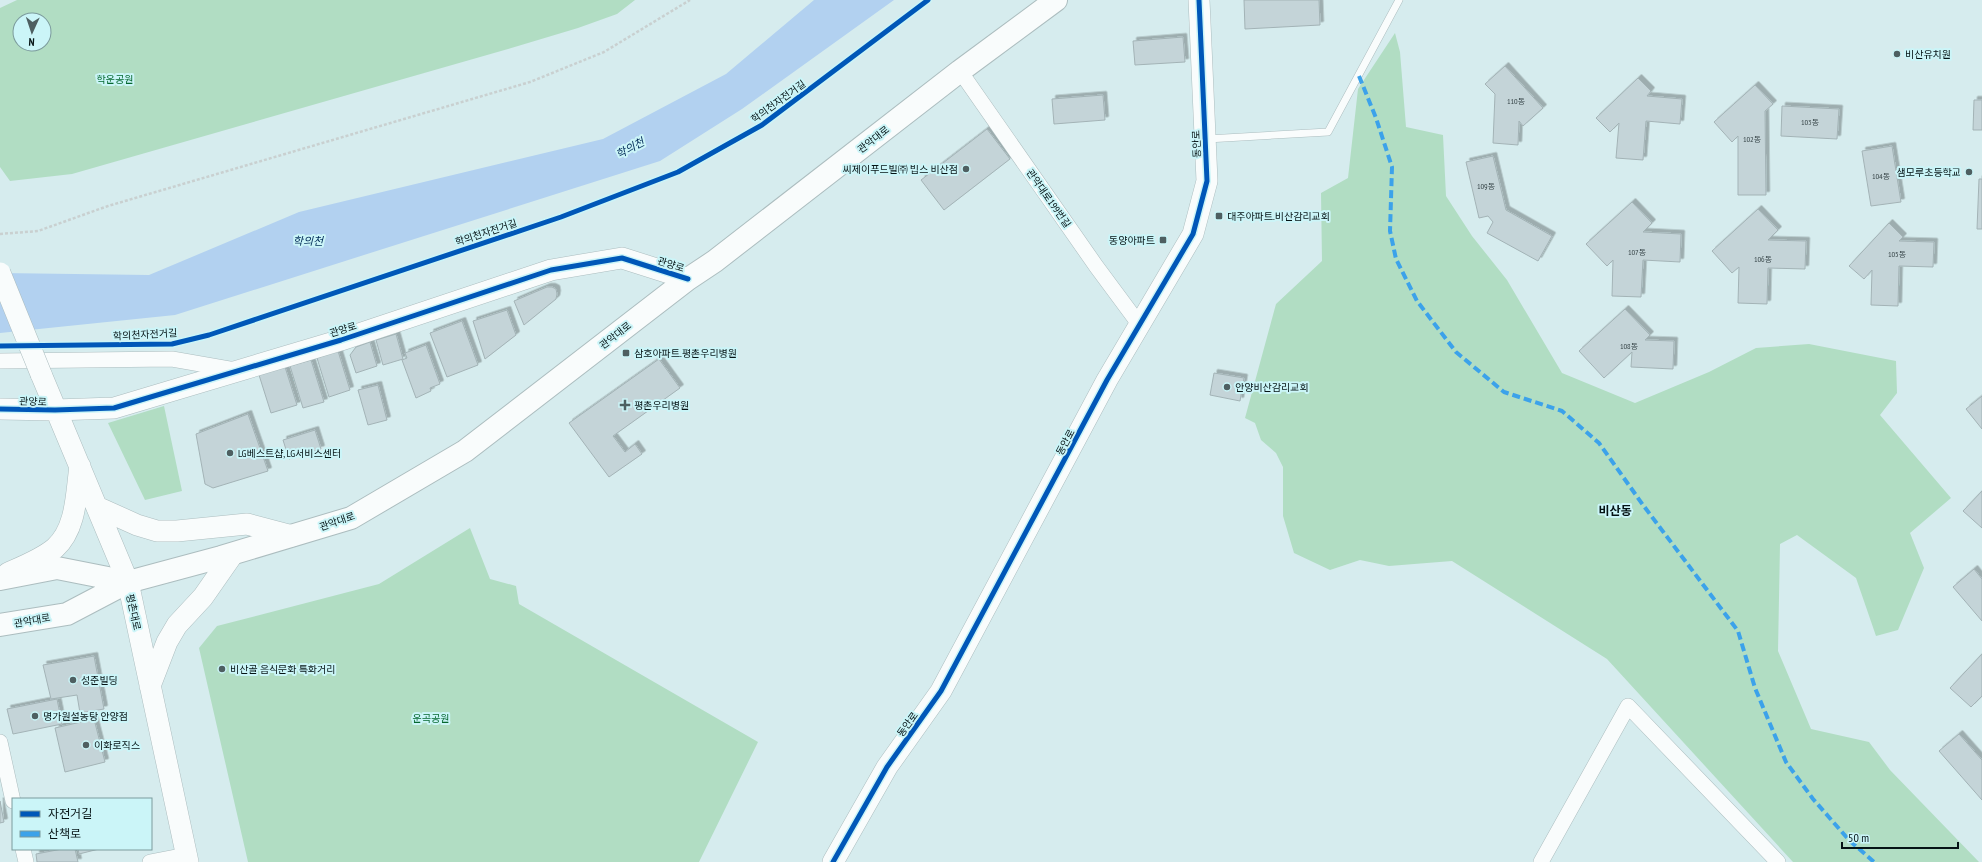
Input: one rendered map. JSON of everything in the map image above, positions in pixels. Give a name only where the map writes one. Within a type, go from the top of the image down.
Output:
[{"type":"main road","name":"관악대로","points":[[0,625],[67,614],[128,582],[232,554],[351,518],[465,451],[688,279],[715,261],[960,71],[1056,0]]},
{"type":"main road","name":"관악대로","points":[[0,578],[57,568],[128,582]]},
{"type":"street","name":"동안로","points":[[833,862],[887,767],[942,692],[1139,324],[1194,234],[1206,181],[1199,0]]},
{"type":"street","name":"관악대로199번길","points":[[960,71],[1096,266],[1139,324]]},
{"type":"street","name":"관양로","points":[[0,409],[55,410],[114,408],[341,340],[551,270],[622,258],[688,279]]},
{"type":"street","name":"평촌대로","points":[[0,273],[55,410],[80,465],[128,582],[187,858]]},
{"type":"street","points":[[0,361],[172,359],[238,371]]},
{"type":"street","points":[[0,578],[36,560],[55,548],[63,538],[72,519],[80,465]]},
{"type":"street","points":[[97,507],[137,525],[157,531],[177,532],[247,524],[292,536]]},
{"type":"street","points":[[150,686],[167,642],[174,631],[203,597],[232,554]]},
{"type":"street","points":[[1541,862],[1628,706],[1778,862]]},
{"type":"street","points":[[0,742],[4,774],[12,798]]},
{"type":"street","points":[[23,850],[26,862]]},
{"type":"street","points":[[150,862],[187,858]]},
{"type":"lane","points":[[1205,139],[1328,132],[1399,0]]},
{"type":"path","points":[[0,234],[38,231],[108,206],[530,82],[604,52],[690,0]]},
{"type":"green space","name":"학운공원","points":[[17,0],[635,0],[617,14],[578,28],[72,174],[10,181],[0,167],[0,8]]},
{"type":"green space","points":[[1395,33],[1400,52],[1406,127],[1443,135],[1446,196],[1472,236],[1507,280],[1562,373],[1635,403],[1709,372],[1756,348],[1809,344],[1896,361],[1897,393],[1880,415],[1951,498],[1910,533],[1924,568],[1898,630],[1876,636],[1856,578],[1797,535],[1780,544],[1778,651],[1811,729],[1869,742],[1890,770],[1979,862],[1793,862],[1607,659],[1452,561],[1389,566],[1360,560],[1330,570],[1294,553],[1283,516],[1283,467],[1276,453],[1261,440],[1255,423],[1245,418],[1276,304],[1322,261],[1321,193],[1348,178],[1358,89]]},
{"type":"green space","points":[[164,406],[182,491],[145,500],[108,423]]},
{"type":"green space","name":"운곡공원","points":[[470,528],[490,579],[516,586],[519,604],[758,742],[699,862],[248,862],[199,648],[217,626],[379,584]]},
{"type":"water","name":"학의천","points":[[814,0],[894,0],[742,109],[660,161],[175,315],[0,333],[0,273],[149,275],[299,212],[603,139],[726,74]]},
{"type":"building","points":[[1244,0],[1319,0],[1320,25],[1245,29]]},
{"type":"building","points":[[1183,37],[1185,62],[1135,65],[1133,41]]},
{"type":"building","points":[[1505,66],[1543,108],[1523,126],[1519,121],[1518,145],[1493,143],[1495,94],[1485,84]]},
{"type":"building","points":[[1638,78],[1651,91],[1647,96],[1682,99],[1680,124],[1646,121],[1643,160],[1616,158],[1619,123],[1610,132],[1596,118]]},
{"type":"building","points":[[1755,85],[1773,104],[1765,111],[1766,195],[1738,195],[1738,136],[1732,142],[1714,122]]},
{"type":"building","points":[[1103,95],[1105,120],[1054,124],[1052,99]]},
{"type":"building","points":[[1974,100],[1982,100],[1982,130],[1973,130]]},
{"type":"building","points":[[1782,106],[1839,109],[1837,139],[1781,136]]},
{"type":"building","points":[[987,129],[1010,159],[944,210],[921,180]]},
{"type":"building","points":[[1892,146],[1901,202],[1871,206],[1862,151]]},
{"type":"building","points":[[1493,156],[1506,210],[1552,236],[1538,261],[1487,233],[1493,222],[1488,216],[1479,218],[1466,162]]},
{"type":"building","points":[[1979,179],[1982,179],[1982,229],[1977,229]]},
{"type":"building","points":[[1632,202],[1652,223],[1643,232],[1681,234],[1680,262],[1643,260],[1641,297],[1612,296],[1613,260],[1607,266],[1586,244]]},
{"type":"building","points":[[1758,209],[1778,230],[1768,240],[1806,241],[1805,269],[1768,268],[1767,304],[1738,303],[1739,267],[1732,273],[1712,251]]},
{"type":"building","points":[[1889,223],[1903,237],[1899,241],[1934,242],[1933,267],[1899,266],[1898,306],[1871,305],[1872,270],[1864,279],[1849,266]]},
{"type":"building","points":[[547,287],[556,289],[556,299],[524,325],[514,301]]},
{"type":"building","points":[[1625,309],[1650,335],[1645,340],[1674,341],[1673,369],[1631,367],[1632,352],[1604,378],[1579,351]]},
{"type":"building","points":[[507,310],[516,335],[485,359],[473,321]]},
{"type":"building","points":[[462,321],[478,365],[447,377],[430,333]]},
{"type":"building","points":[[396,334],[403,359],[383,365],[376,340]]},
{"type":"building","points":[[370,342],[377,366],[356,373],[350,355],[356,347]]},
{"type":"building","points":[[426,345],[440,384],[430,388],[431,391],[416,398],[402,360],[407,358],[405,353]]},
{"type":"building","points":[[338,351],[350,390],[329,397],[317,358]]},
{"type":"building","name":"평촌우리병원","points":[[659,359],[680,388],[613,436],[625,452],[635,444],[642,454],[609,477],[569,423]]},
{"type":"building","points":[[311,360],[324,402],[303,408],[290,366]]},
{"type":"building","points":[[285,367],[297,405],[271,413],[259,375]]},
{"type":"building","name":"안양비산감리교회","points":[[1214,373],[1244,378],[1240,401],[1210,395]]},
{"type":"building","points":[[378,385],[387,420],[368,425],[358,390]]},
{"type":"building","points":[[1982,396],[1982,429],[1966,409]]},
{"type":"building","name":"LG베스트샵, LG서비스센터","points":[[248,414],[268,471],[213,488],[205,484],[196,434]]},
{"type":"building","points":[[315,430],[321,449],[289,459],[283,440]]},
{"type":"building","points":[[1982,491],[1982,528],[1963,511]]},
{"type":"building","points":[[1974,569],[1982,579],[1982,621],[1953,587]]},
{"type":"building","points":[[1982,654],[1982,696],[1971,707],[1950,688]]},
{"type":"building","name":"성준빌딩","points":[[94,656],[104,709],[80,713],[77,695],[51,699],[43,665]]},
{"type":"building","name":"명가원설농탕 안양점","points":[[57,699],[62,724],[13,734],[7,709]]},
{"type":"building","points":[[94,719],[105,762],[65,772],[55,728]]},
{"type":"building","points":[[1959,734],[1982,760],[1982,800],[1939,751]]},
{"type":"building","points":[[0,801],[4,822],[0,823]]},
{"type":"building","points":[[57,850],[75,850],[78,862],[37,862],[36,854]]},
{"type":"building","points":[[78,850],[95,850],[79,854]]},
{"type":"marked path","points":[[1359,76],[1376,118],[1392,167],[1390,231],[1396,259],[1417,301],[1456,352],[1504,392],[1562,411],[1599,443],[1643,505],[1738,631],[1755,688],[1786,762],[1813,799],[1849,840],[1874,862]]},
{"type":"cycle path","name":"학의천자전거길","points":[[0,346],[172,344],[209,335],[561,217],[678,172],[762,125],[928,0]]},
{"type":"cycle path","points":[[833,862],[887,767],[941,691],[1107,380],[1193,234],[1207,181],[1199,0]]},
{"type":"cycle path","points":[[0,409],[55,410],[114,408],[341,340],[551,270],[622,258],[688,279]]},
{"type":"place","name":"비산유치원","points":[[1897,54]]},
{"type":"place","name":"씨제이푸드빌㈜ 빕스 비산점","points":[[966,169]]},
{"type":"place","name":"샘모루초등학교","points":[[1969,172]]},
{"type":"place","name":"대주아파트.비산감리교회","points":[[1219,216]]},
{"type":"place","name":"동양아파트","points":[[1163,240]]},
{"type":"place","name":"삼호아파트.평촌우리병원","points":[[626,353]]},
{"type":"place","name":"안양비산감리교회","points":[[1227,387]]},
{"type":"place","name":"평촌우리병원","points":[[625,405]]},
{"type":"place","name":"LG베스트샵, LG서비스센터","points":[[230,453]]},
{"type":"place","name":"비산골 음식문화 특화거리","points":[[222,669]]},
{"type":"place","name":"성준빌딩","points":[[73,680]]},
{"type":"place","name":"명가원설농탕 안양점","points":[[35,716]]},
{"type":"place","name":"이화로직스","points":[[86,745]]},
{"type":"district","name":"비산동","points":[[1615,511]]}]
